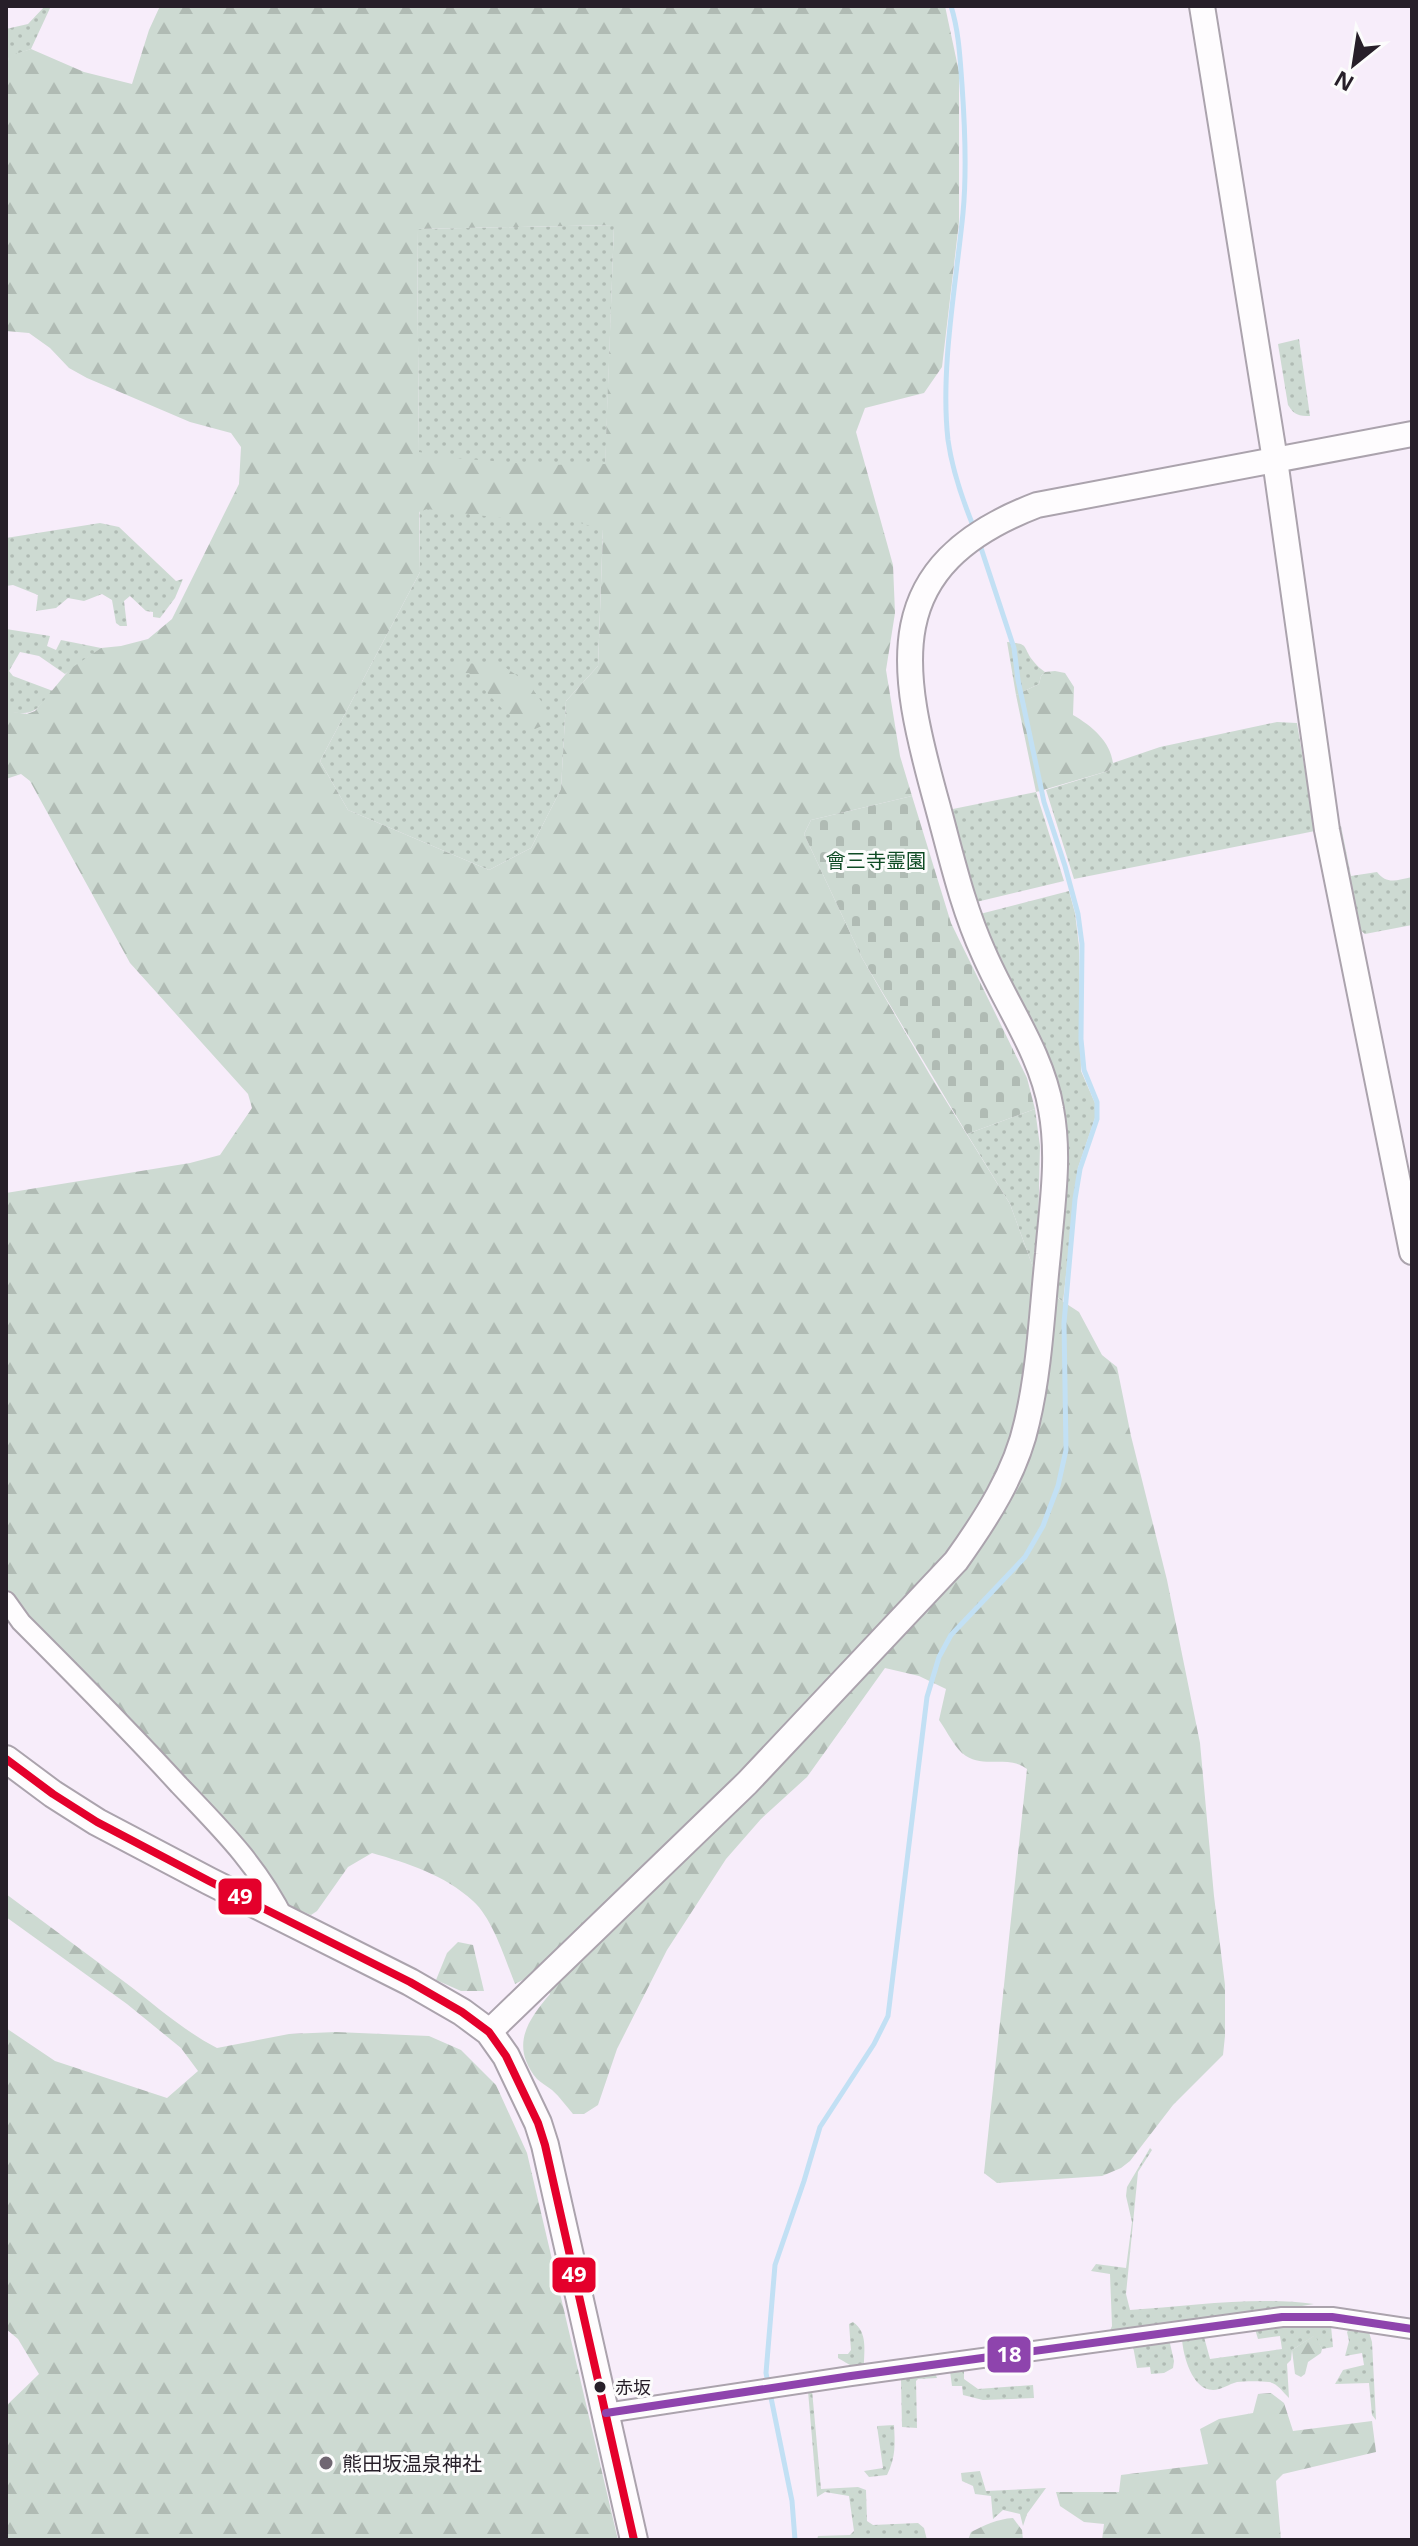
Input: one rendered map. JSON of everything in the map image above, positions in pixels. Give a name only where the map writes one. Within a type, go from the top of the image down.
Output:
[{"type":"main road","points":[[6,1759],[97,1822],[410,1982],[462,2012],[489,2032],[506,2056],[542,2134],[634,2540]]},
{"type":"street","points":[[1202,6],[1275,460],[1327,830],[1412,1252]]},
{"type":"street","points":[[489,2032],[747,1783],[956,1561],[997,1498],[1027,1423],[1037,1357],[1055,1175],[1053,1122],[1042,1075],[983,953],[968,914],[919,739],[909,655],[920,604],[936,574],[953,553],[978,533],[1006,517],[1037,505],[1412,434]]},
{"type":"street","points":[[6,1601],[21,1622],[136,1738],[240,1850],[270,1889],[285,1920]]},
{"type":"street","points":[[606,2413],[1282,2317],[1332,2317],[1412,2329]]},
{"type":"green space","points":[[45,6],[51,6],[31,49],[9,57],[6,71],[6,29],[28,24]]},
{"type":"green space","points":[[160,6],[945,6],[959,72],[959,222],[942,367],[924,393],[865,408],[856,432],[893,565],[895,613],[886,670],[900,756],[912,796],[811,820],[804,834],[862,958],[1010,1204],[1037,1278],[1059,1299],[1079,1312],[1102,1355],[1117,1367],[1167,1580],[1200,1743],[1225,1985],[1223,2055],[1173,2105],[1130,2161],[1121,2168],[1102,2176],[997,2183],[984,2173],[1027,1769],[1013,1763],[981,1761],[962,1753],[939,1720],[946,1689],[919,1676],[885,1668],[807,1777],[761,1819],[726,1859],[667,1950],[617,2049],[598,2105],[584,2114],[573,2114],[555,2093],[537,2079],[524,2056],[523,2045],[529,2024],[550,1994],[536,1973],[515,1984],[492,1929],[473,1901],[438,1877],[372,1853],[348,1867],[311,1915],[287,1905],[265,1873],[29,1623],[6,1593],[6,1193],[190,1163],[220,1155],[252,1108],[248,1094],[130,963],[30,781],[21,774],[6,779],[6,711],[27,714],[35,711],[70,669],[101,648],[148,639],[172,619],[239,484],[241,447],[231,433],[190,422],[87,378],[69,368],[50,348],[29,333],[6,331],[6,71],[9,56],[31,49],[84,72],[132,84]],"holes":[[[614,225],[605,464],[545,465],[453,458],[419,452],[417,229]],[[427,509],[510,519],[577,522],[603,530],[598,666],[566,701],[561,789],[531,848],[489,870],[348,810],[320,761],[420,572],[419,512]]]},
{"type":"green space","points":[[614,225],[598,666],[566,701],[561,789],[531,848],[489,870],[348,810],[320,761],[420,572],[417,229]]},
{"type":"green space","points":[[1299,339],[1310,416],[1297,414],[1288,405],[1278,344]]},
{"type":"green space","points":[[100,523],[119,527],[176,581],[183,579],[175,598],[160,618],[153,617],[153,612],[146,611],[130,596],[124,601],[127,626],[120,626],[116,623],[112,600],[102,594],[84,601],[68,598],[56,608],[36,611],[38,595],[13,585],[6,586],[6,538]]},
{"type":"green space","points":[[6,629],[50,636],[47,646],[56,650],[61,640],[101,648],[65,674],[39,656],[20,652],[9,671],[13,676],[53,691],[34,710],[7,712]]},
{"type":"green space","points":[[1007,642],[1023,645],[1045,672],[1039,684],[1016,695]]},
{"type":"green space","points":[[463,663],[502,665],[529,684],[544,705],[546,724],[535,729],[503,710],[469,673],[452,669]]},
{"type":"green space","points":[[1045,672],[1065,673],[1074,687],[1073,715],[1099,735],[1113,763],[1108,771],[1036,792],[1016,695],[1039,684]]},
{"type":"green space","points":[[1277,722],[1297,723],[1315,831],[1074,879],[1046,790],[1108,771],[1113,763],[1160,747]]},
{"type":"green space","points":[[1036,792],[1064,881],[972,903],[948,810]]},
{"type":"green space","name":"會三寺霊園","points":[[912,796],[951,923],[1027,1078],[1035,1109],[967,1134],[862,958],[804,834],[811,820]]},
{"type":"green space","points":[[1341,826],[1351,876],[1377,872],[1389,880],[1412,877],[1412,925],[1365,934],[1359,929],[1337,827]]},
{"type":"green space","points":[[1069,891],[1079,946],[1081,1071],[1095,1103],[1095,1118],[1078,1168],[1063,1302],[1055,1295],[1065,1177],[976,915]]},
{"type":"green space","points":[[1035,1109],[1040,1146],[1037,1278],[1010,1204],[967,1134]]},
{"type":"green space","points":[[6,1894],[181,2026],[217,2048],[289,2034],[336,2032],[429,2036],[461,2050],[496,2085],[527,2153],[618,2540],[6,2540],[6,2406],[39,2374],[18,2339],[6,2329],[6,2028],[55,2061],[167,2098],[198,2071],[181,2048],[127,2004],[6,1917]]},
{"type":"green space","points":[[458,1942],[473,1945],[484,1991],[461,1991],[436,1980],[447,1953]]},
{"type":"green space","points":[[1150,2148],[1152,2150],[1138,2172],[1126,2294],[1130,2310],[1247,2301],[1314,2304],[1302,2306],[1312,2307],[1280,2307],[1109,2333],[1112,2326],[1110,2274],[1091,2271],[1096,2264],[1126,2268],[1132,2222],[1127,2187]]},
{"type":"green space","points":[[853,2322],[863,2336],[864,2367],[855,2368],[838,2358],[838,2354],[848,2354],[851,2350],[849,2324]]},
{"type":"green space","points":[[1291,2323],[1331,2326],[1333,2347],[1322,2349],[1314,2336],[1292,2350],[1291,2360],[1287,2364],[1289,2398],[1269,2382],[1237,2382],[1213,2390],[1199,2384],[1194,2378],[1184,2354],[1182,2339],[1204,2337],[1210,2359],[1282,2349],[1280,2336],[1258,2339],[1255,2329]]},
{"type":"green space","points":[[1351,2327],[1368,2329],[1372,2342],[1376,2420],[1372,2415],[1369,2383],[1335,2384],[1343,2370],[1364,2365],[1362,2353],[1345,2356],[1349,2341],[1347,2332]]},
{"type":"green space","points":[[1315,2335],[1321,2353],[1308,2362],[1301,2377],[1295,2374],[1292,2350]]},
{"type":"green space","points":[[1169,2339],[1173,2368],[1164,2373],[1151,2374],[1150,2367],[1137,2368],[1133,2346]]},
{"type":"green space","points":[[964,2369],[964,2379],[978,2389],[1033,2385],[1034,2398],[983,2400],[963,2395],[962,2386],[952,2386],[950,2371]]},
{"type":"green space","points":[[935,2373],[937,2378],[916,2381],[917,2428],[902,2427],[901,2380],[905,2375]]},
{"type":"green space","points":[[812,2390],[821,2489],[858,2487],[866,2490],[867,2521],[873,2525],[918,2523],[924,2528],[927,2540],[817,2540],[818,2536],[850,2535],[854,2531],[849,2496],[825,2492],[817,2497],[808,2391]]},
{"type":"green space","points":[[1271,2393],[1284,2403],[1293,2431],[1372,2421],[1376,2452],[1283,2474],[1276,2481],[1281,2540],[1102,2540],[1104,2524],[1084,2522],[1060,2506],[1056,2492],[1119,2492],[1121,2475],[1208,2464],[1200,2429],[1219,2419],[1253,2413],[1258,2394]]},
{"type":"green space","points":[[894,2425],[895,2444],[887,2475],[869,2477],[864,2471],[883,2468],[877,2426]]},
{"type":"green space","points":[[980,2471],[986,2491],[1046,2488],[1027,2514],[1023,2526],[1020,2514],[1003,2510],[993,2519],[991,2496],[975,2494],[973,2486],[962,2481],[961,2473]]},
{"type":"green space","points":[[1013,2518],[1022,2530],[1023,2540],[968,2540],[976,2529]]},
{"type":"waterway","points":[[951,6],[960,55],[965,165],[963,213],[947,356],[946,413],[952,462],[974,528]]},
{"type":"waterway","points":[[795,2540],[792,2501],[766,2373],[775,2265],[820,2127],[874,2044],[888,2016],[927,1697],[939,1657],[951,1635],[1025,1557],[1043,1526],[1058,1486],[1066,1450],[1064,1323],[1075,1199],[1080,1169],[1097,1119],[1097,1102],[1084,1070],[1081,1039],[1082,944],[1078,914],[1044,802],[1014,648],[980,545]]},
{"type":"transit line","name":"49","points":[[6,1759],[97,1822],[410,1982],[462,2012],[489,2032],[506,2056],[538,2123],[545,2145],[634,2540]]},
{"type":"transit line","name":"18","points":[[606,2413],[1282,2317],[1332,2317],[1412,2329]]},
{"type":"place","name":"赤坂","points":[[600,2387]]},
{"type":"place","name":"熊田坂温泉神社","points":[[326,2463]]}]
